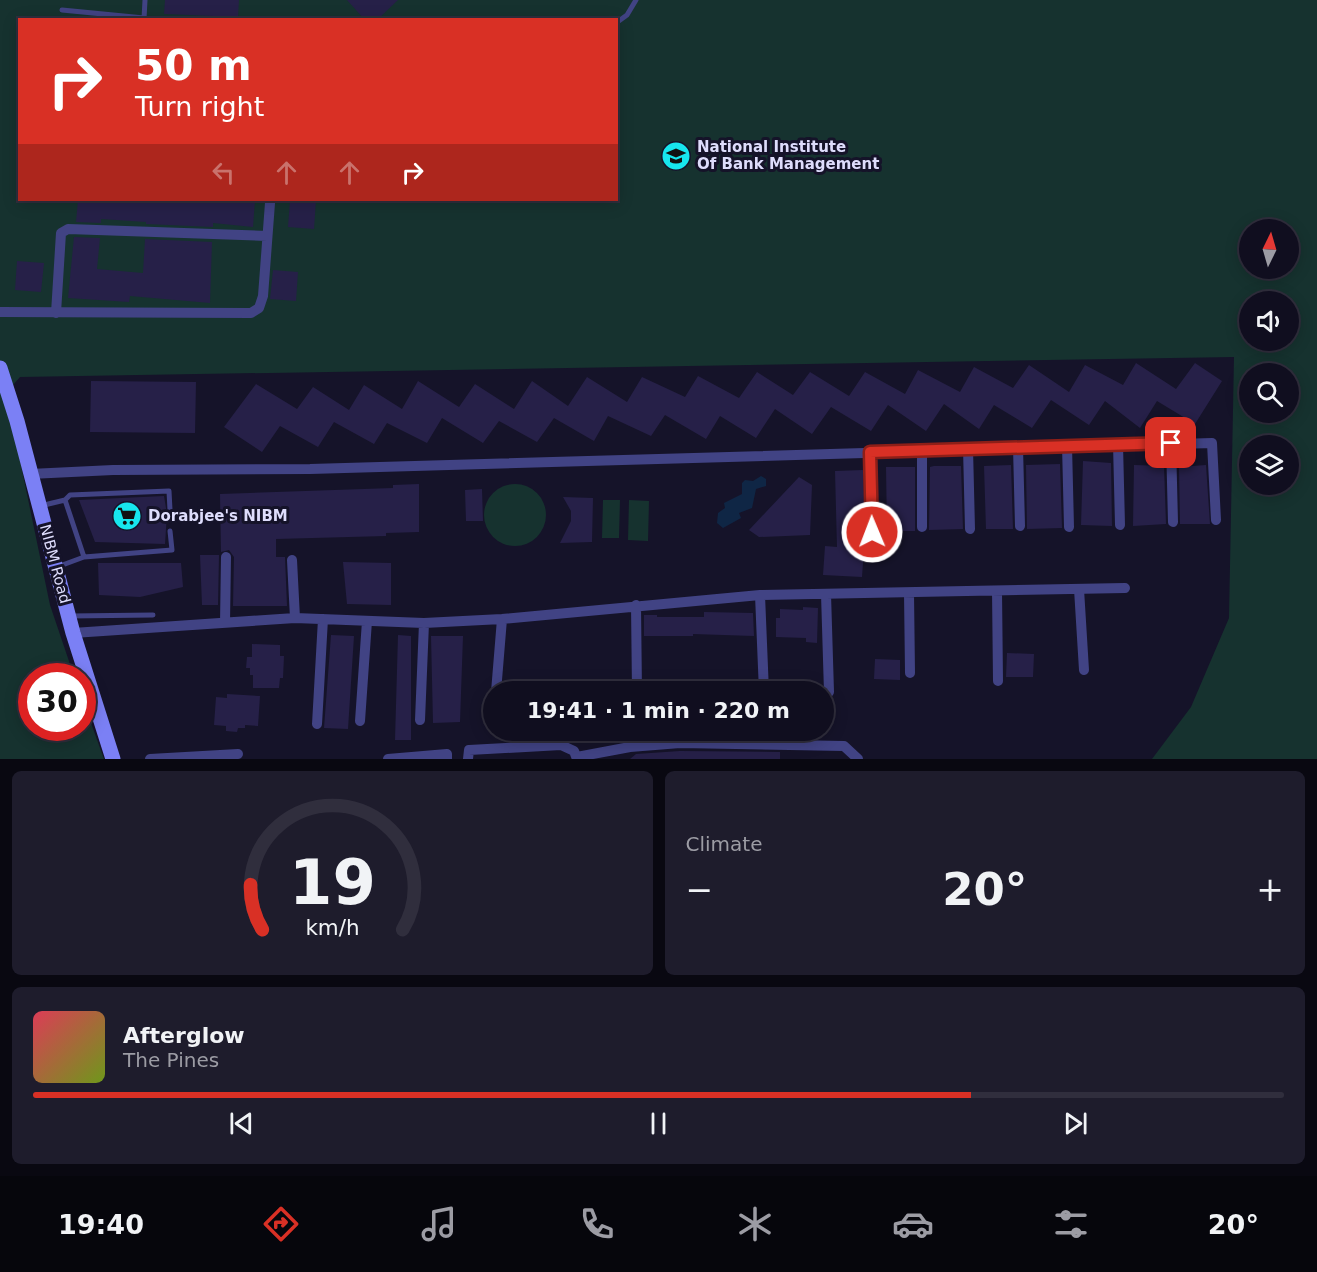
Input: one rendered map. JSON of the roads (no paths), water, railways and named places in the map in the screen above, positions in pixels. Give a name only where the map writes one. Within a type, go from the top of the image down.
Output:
[{"type":"main road","name":"NIBM Road","points":[[0,368],[73,633],[113,759]]},
{"type":"street","points":[[0,312],[252,314],[259,308],[263,296],[270,203]]},
{"type":"street","points":[[56,313],[61,233],[68,229],[267,236]]},
{"type":"street","points":[[1171,443],[1173,522]]},
{"type":"street","points":[[30,474],[113,470],[322,469],[1067,445],[1212,443],[1216,520]]},
{"type":"street","points":[[1118,444],[1120,525]]},
{"type":"street","points":[[1067,445],[1069,527]]},
{"type":"street","points":[[1018,447],[1020,526]]},
{"type":"street","points":[[968,448],[969,529]]},
{"type":"street","points":[[922,450],[922,527]]},
{"type":"street","points":[[870,452],[872,532]]},
{"type":"street","points":[[225,623],[226,557]]},
{"type":"street","points":[[292,560],[295,618]]},
{"type":"street","points":[[73,633],[295,618],[424,623],[502,619],[760,595],[1125,588]]},
{"type":"street","points":[[1079,589],[1084,670]]},
{"type":"street","points":[[997,591],[998,681]]},
{"type":"street","points":[[909,593],[910,673]]},
{"type":"street","points":[[826,594],[829,681]]},
{"type":"street","points":[[760,595],[764,681]]},
{"type":"street","points":[[636,605],[637,681]]},
{"type":"street","points":[[317,724],[323,619]]},
{"type":"street","points":[[497,681],[502,619]]},
{"type":"street","points":[[360,721],[367,621]]},
{"type":"street","points":[[420,720],[424,623]]},
{"type":"street","points":[[468,759],[469,750],[561,745],[574,751],[577,758],[630,747],[680,743],[844,746],[858,759]]},
{"type":"street","points":[[150,759],[238,754]]},
{"type":"street","points":[[388,759],[447,754],[447,759]]},
{"type":"lane","points":[[144,18],[145,0]]},
{"type":"lane","points":[[618,22],[627,15],[636,0]]},
{"type":"lane","points":[[62,10],[135,18]]},
{"type":"lane","points":[[39,506],[65,500],[70,495],[169,491],[170,510]]},
{"type":"lane","points":[[65,500],[84,557]]},
{"type":"lane","points":[[56,567],[84,557],[172,550],[170,531]]},
{"type":"lane","points":[[69,616],[153,615]]},
{"type":"water","points":[[761,476],[766,479],[766,486],[756,489],[752,508],[739,513],[741,518],[723,528],[717,523],[718,513],[725,508],[724,503],[742,494],[742,483],[745,480],[753,481]]},
{"type":"place","name":"National Institute Of Bank Management","points":[[676,156]]},
{"type":"place","name":"Dorabjee's NIBM","points":[[127,516]]}]
